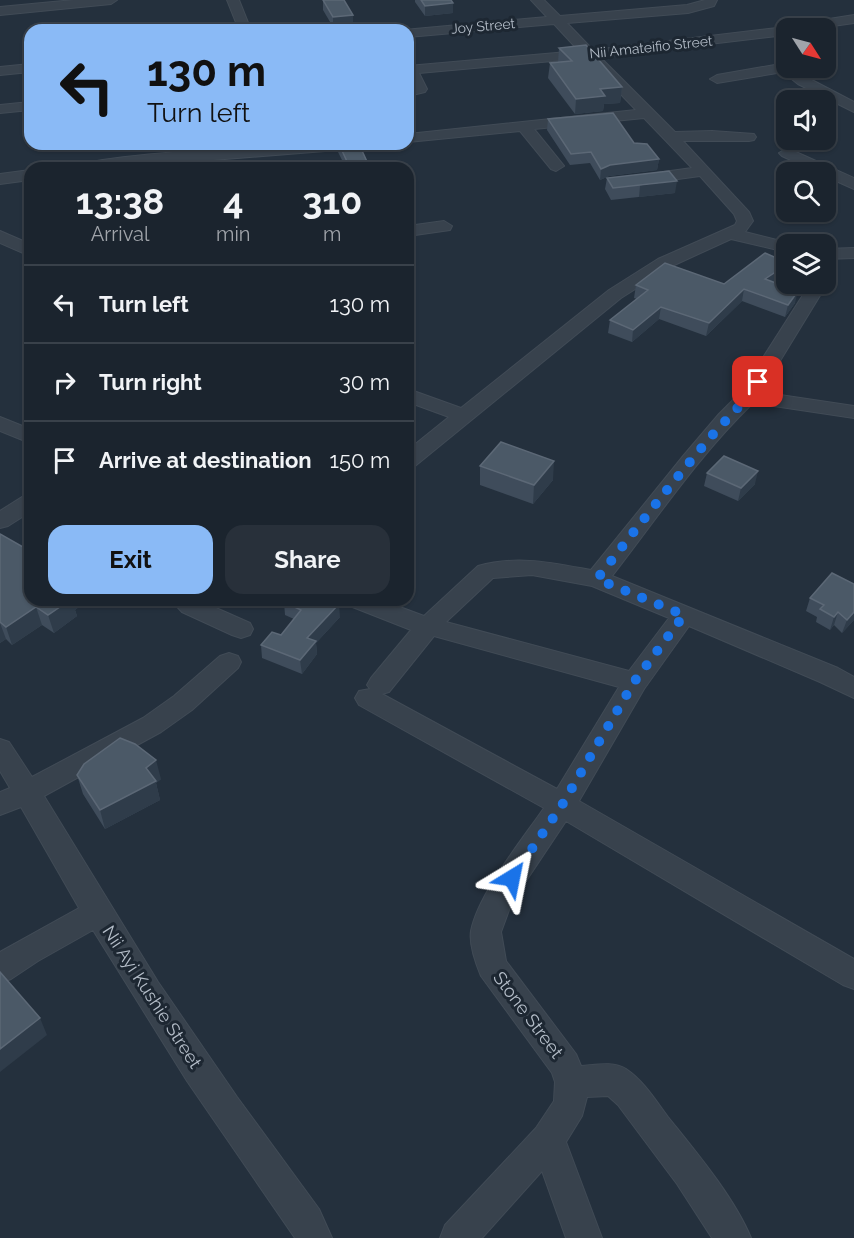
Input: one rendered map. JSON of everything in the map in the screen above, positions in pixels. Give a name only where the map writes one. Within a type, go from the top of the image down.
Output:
[{"type":"street","points":[[0,11],[42,3],[111,0]]},
{"type":"street","points":[[233,0],[243,24]]},
{"type":"street","points":[[414,456],[615,294],[664,262],[741,228],[745,221],[741,212],[704,171],[537,0]]},
{"type":"street","name":"Joy Street","points":[[414,32],[688,9],[710,3],[711,0]]},
{"type":"street","points":[[836,22],[854,19]]},
{"type":"street","name":"Nii Amateifio Street","points":[[414,70],[776,33]]},
{"type":"street","points":[[747,37],[776,59]]},
{"type":"street","points":[[0,72],[24,69]]},
{"type":"street","points":[[717,79],[776,69]]},
{"type":"street","points":[[414,78],[420,89],[414,90]]},
{"type":"street","points":[[799,78],[854,108]]},
{"type":"street","points":[[0,109],[24,107]]},
{"type":"street","points":[[414,137],[648,113]]},
{"type":"street","points":[[523,125],[556,166]]},
{"type":"street","points":[[669,137],[712,135],[749,137]]},
{"type":"street","points":[[123,162],[272,150]]},
{"type":"street","points":[[787,153],[854,184]]},
{"type":"street","points":[[630,181],[704,171]]},
{"type":"street","points":[[0,179],[24,176]]},
{"type":"street","points":[[414,230],[444,226]]},
{"type":"street","points":[[728,233],[776,245]]},
{"type":"street","points":[[0,236],[24,248]]},
{"type":"street","points":[[836,254],[854,253]]},
{"type":"street","points":[[597,579],[698,452],[749,396],[812,294]]},
{"type":"street","points":[[749,396],[854,412]]},
{"type":"street","points":[[414,397],[464,416]]},
{"type":"street","points":[[0,423],[24,434]]},
{"type":"street","points":[[0,521],[24,506]]},
{"type":"street","points":[[854,688],[829,675],[597,579],[532,567],[507,567],[486,572],[459,594],[429,625],[374,692],[562,805],[854,975]]},
{"type":"street","points":[[190,606],[241,629]]},
{"type":"street","points":[[373,606],[407,620],[634,682]]},
{"type":"street","name":"Stone Street","points":[[571,1082],[565,1065],[550,1042],[492,966],[486,932],[500,896],[562,805],[634,682],[684,615]]},
{"type":"street","points":[[14,798],[152,724],[183,703],[228,662]]},
{"type":"street","name":"Nii Ayi Kushie Street","points":[[0,749],[14,798],[97,913],[238,1130],[306,1222],[314,1238]]},
{"type":"street","points":[[0,969],[27,951],[97,913]]},
{"type":"street","points":[[458,1238],[548,1140],[570,1105],[571,1082],[614,1080],[630,1094],[689,1172],[733,1238]]},
{"type":"street","points":[[548,1140],[584,1238]]},
{"type":"building","points":[[323,0],[344,0],[353,15],[333,17]]},
{"type":"building","points":[[421,0],[451,0],[453,3],[425,6]]},
{"type":"building","points":[[586,45],[622,87],[600,89],[605,96],[576,99],[550,63],[572,61],[559,48]]},
{"type":"building","points":[[613,113],[634,143],[647,144],[659,159],[610,165],[601,169],[591,152],[571,154],[548,119]]},
{"type":"building","points":[[342,150],[362,150],[367,162],[347,162]]},
{"type":"building","points":[[669,171],[677,181],[613,188],[607,178]]},
{"type":"building","points":[[765,253],[776,258],[776,272],[765,279],[776,283],[776,294],[796,294],[788,305],[744,289],[709,323],[661,307],[633,330],[610,320],[648,290],[636,285],[665,263],[724,284]]},
{"type":"building","points":[[501,442],[554,461],[534,485],[480,466]]},
{"type":"building","points":[[724,456],[758,471],[741,488],[707,473]]},
{"type":"building","points":[[0,534],[24,548],[24,606],[61,606],[48,615],[36,607],[6,627],[0,622]]},
{"type":"building","points":[[832,573],[854,584],[854,612],[847,620],[838,612],[834,617],[820,609],[824,605],[810,598]]},
{"type":"building","points":[[292,606],[337,606],[307,638],[316,641],[300,660],[261,645],[272,632],[281,635],[301,610]]},
{"type":"building","points":[[120,738],[135,744],[156,760],[146,768],[156,781],[100,810],[77,775],[84,764]]},
{"type":"building","points":[[0,972],[40,1018],[0,1049]]},
{"type":"route","points":[[512,878],[562,805],[634,682],[684,615],[597,579],[691,460],[726,418],[749,396],[758,382]]}]
